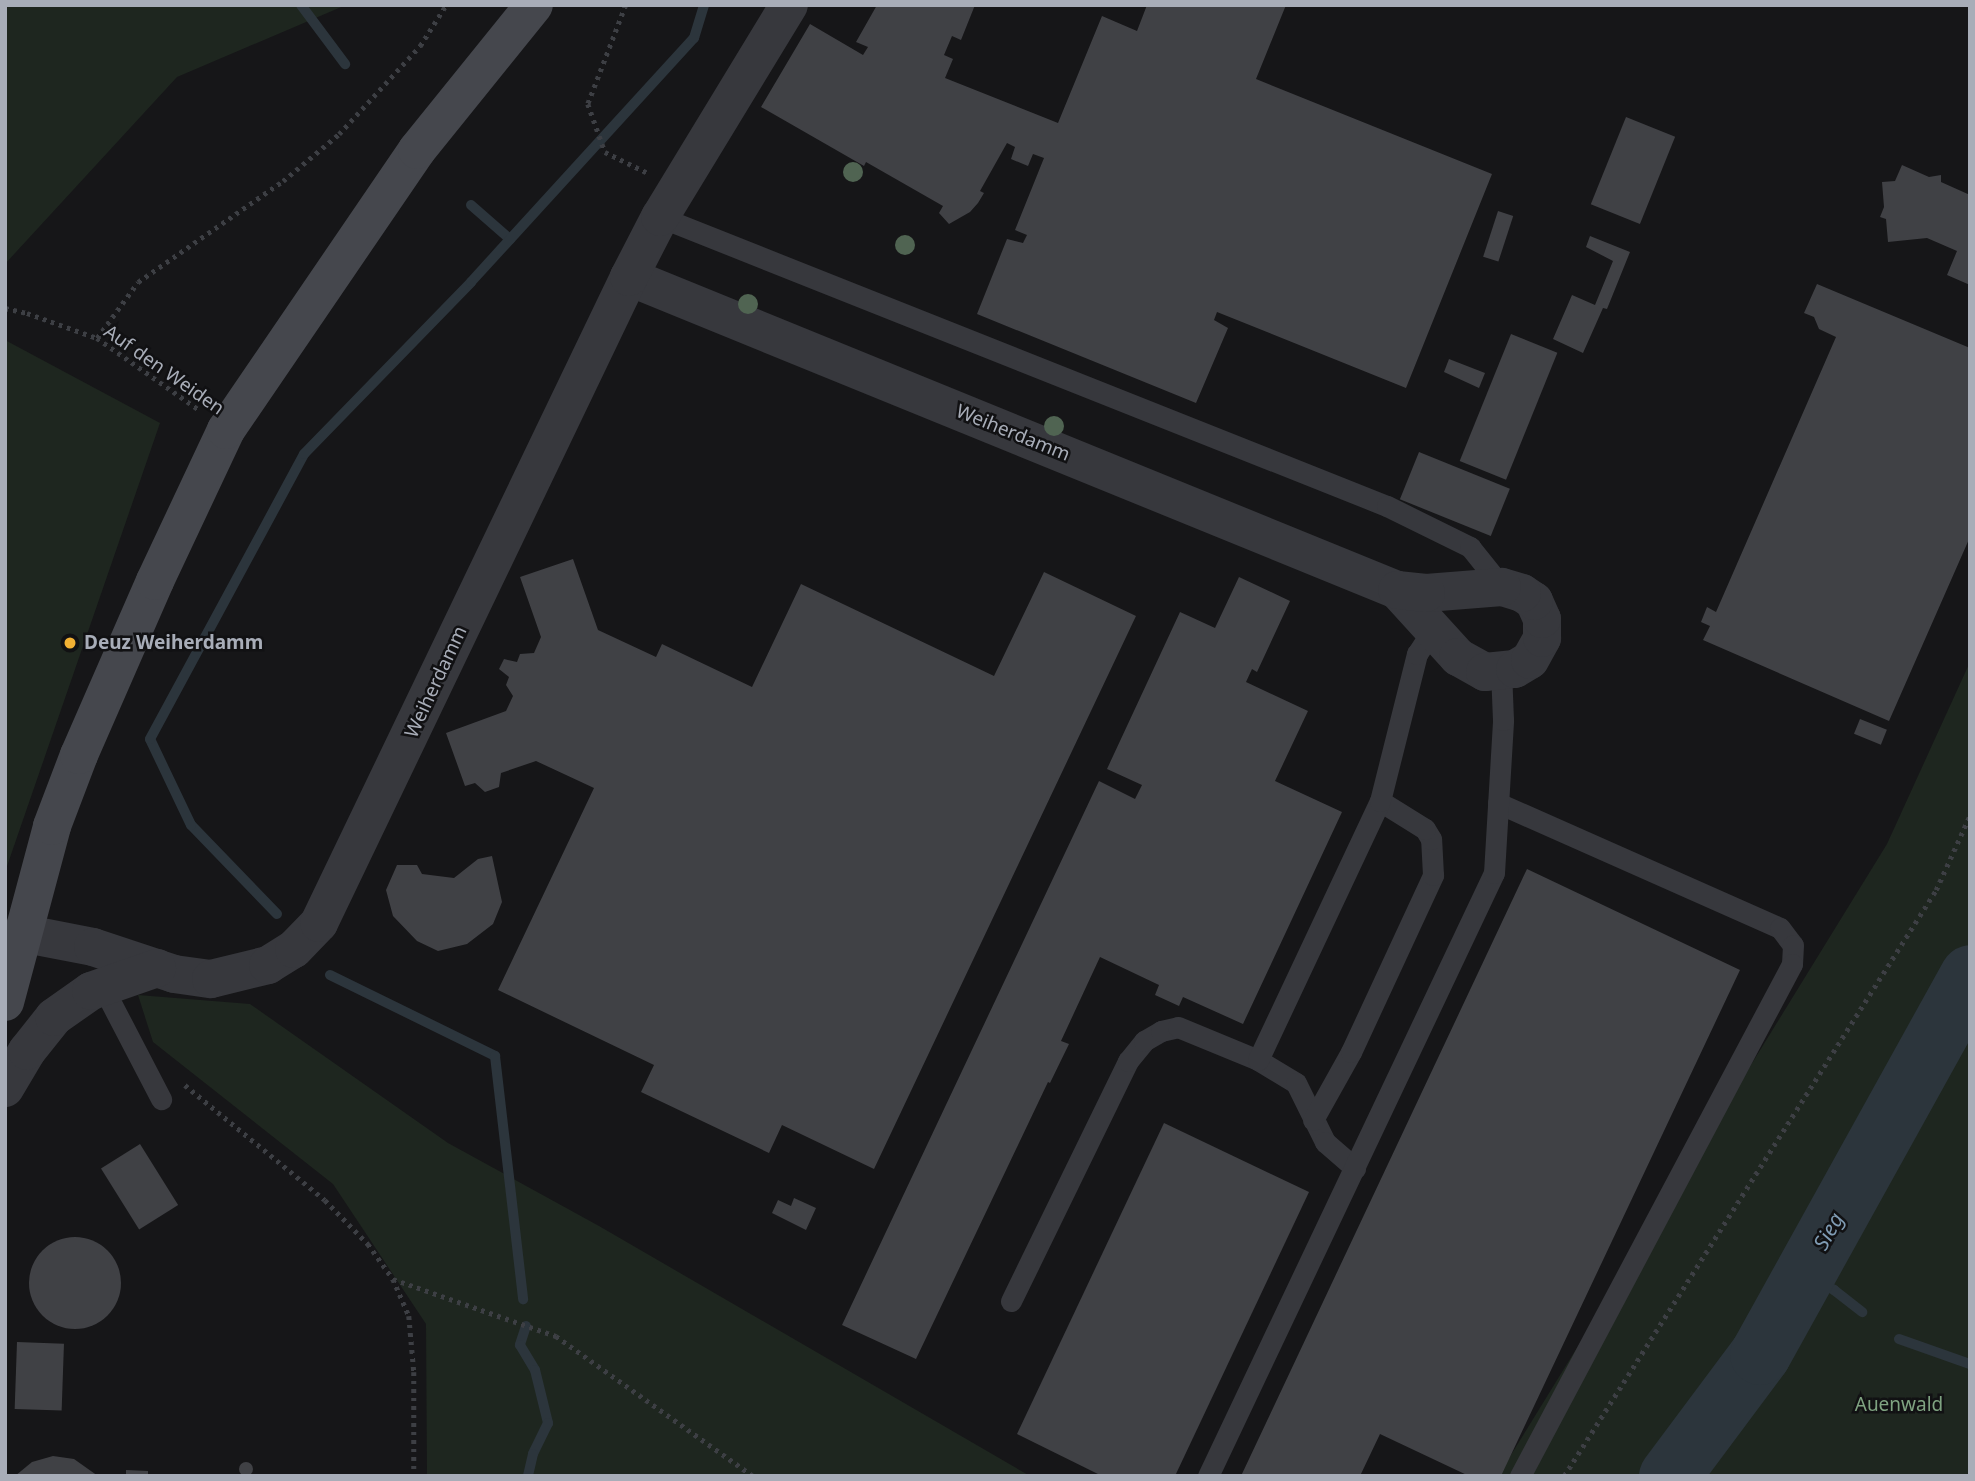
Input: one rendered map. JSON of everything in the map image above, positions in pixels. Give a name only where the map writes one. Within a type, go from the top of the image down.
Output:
[{"type":"main road","points":[[5,1002],[21,933],[52,826],[79,755],[155,581],[226,430],[417,150],[534,5]]},
{"type":"street","name":"Weiherdamm","points":[[21,933],[93,947],[174,974],[211,979],[268,965],[294,949],[320,923],[629,277],[669,202],[789,5]]},
{"type":"street","name":"Weiherdamm","points":[[629,277],[1397,590],[1426,593],[1502,587],[1522,593],[1534,601],[1542,619],[1542,638],[1530,660],[1515,669],[1485,672],[1458,657],[1397,590]]},
{"type":"street","points":[[5,1088],[27,1051],[54,1017],[105,985],[157,968]]},
{"type":"lane","points":[[669,202],[1387,506],[1470,547],[1502,587]]},
{"type":"lane","points":[[1258,1060],[1380,801],[1417,654],[1432,631]]},
{"type":"lane","points":[[1208,1476],[1494,873],[1503,720],[1502,670]]},
{"type":"lane","points":[[1314,1120],[1351,1052],[1433,875],[1431,839],[1425,829],[1380,801]]},
{"type":"lane","points":[[1498,803],[1780,928],[1793,945],[1792,964],[1520,1476]]},
{"type":"lane","points":[[93,947],[105,985],[161,1099]]},
{"type":"lane","points":[[1011,1301],[1128,1061],[1144,1041],[1161,1031],[1178,1027],[1258,1060],[1296,1083],[1325,1142],[1355,1168]]},
{"type":"path","points":[[97,338],[138,282],[283,181],[339,134],[411,56],[446,5]]},
{"type":"path","points":[[626,5],[588,104],[605,152],[669,202]]},
{"type":"path","name":"Auf den Weiden","points":[[5,308],[97,338],[167,385],[226,430]]},
{"type":"path","points":[[1564,1476],[1936,890],[1970,815]]},
{"type":"path","points":[[146,1073],[159,1071],[179,1080],[284,1164],[326,1200],[368,1244],[393,1279],[408,1316],[414,1371],[414,1476]]},
{"type":"path","points":[[393,1279],[556,1336],[753,1476]]},
{"type":"green space","points":[[5,5],[346,5],[177,77],[5,264]]},
{"type":"green space","points":[[5,340],[160,423],[5,872]]},
{"type":"green space","name":"Auenwald","points":[[1970,662],[1970,1476],[1498,1476],[1887,844]]},
{"type":"green space","points":[[138,995],[250,1004],[448,1143],[599,1226],[1030,1476],[427,1476],[426,1324],[333,1184],[153,1042]]},
{"type":"building","points":[[877,5],[975,5],[961,40],[952,36],[944,55],[953,59],[945,78],[1058,123],[1102,16],[1137,31],[1147,5],[1286,5],[1256,79],[1492,174],[1406,388],[1217,312],[1214,320],[1228,328],[1196,403],[977,314],[1007,239],[1023,243],[1027,235],[1015,230],[1044,158],[1033,154],[1028,166],[1011,159],[1015,147],[1007,143],[980,191],[984,193],[978,203],[970,212],[949,224],[939,213],[943,206],[866,162],[864,166],[761,107],[810,24],[863,55],[868,47],[856,42]]},
{"type":"building","points":[[1626,117],[1675,137],[1640,224],[1591,204]]},
{"type":"building","points":[[1902,165],[1929,177],[1941,175],[1941,182],[1970,195],[1970,285],[1947,275],[1957,251],[1927,238],[1888,242],[1886,219],[1880,217],[1884,207],[1882,182],[1895,181]]},
{"type":"building","points":[[1498,211],[1513,216],[1498,262],[1483,257]]},
{"type":"building","points":[[1590,236],[1630,252],[1607,309],[1603,308],[1583,353],[1553,339],[1572,295],[1595,305],[1613,261],[1586,247]]},
{"type":"building","points":[[1817,284],[1970,348],[1970,537],[1889,721],[1703,640],[1710,626],[1701,622],[1707,607],[1716,612],[1836,337],[1819,329],[1814,317],[1804,313]]},
{"type":"building","points":[[1511,334],[1557,353],[1506,480],[1460,461]]},
{"type":"building","points":[[1449,359],[1485,373],[1479,388],[1444,372]]},
{"type":"building","points":[[1419,452],[1510,489],[1491,536],[1400,499]]},
{"type":"building","points":[[573,559],[598,630],[656,657],[662,644],[752,687],[801,584],[994,676],[1044,572],[1136,616],[874,1169],[782,1125],[769,1153],[641,1092],[654,1065],[498,990],[594,788],[536,761],[501,773],[499,787],[485,792],[475,783],[465,786],[446,733],[506,711],[513,696],[506,685],[509,677],[499,669],[504,659],[517,662],[520,654],[534,653],[541,637],[520,577]]},
{"type":"building","points":[[1239,577],[1290,601],[1257,672],[1252,669],[1246,682],[1308,711],[1275,781],[1342,812],[1243,1024],[1183,997],[1179,1006],[1155,995],[1159,985],[1100,957],[1061,1041],[1069,1044],[1050,1083],[1048,1082],[916,1359],[842,1325],[1099,781],[1135,799],[1142,785],[1107,769],[1180,612],[1215,628]]},
{"type":"building","points":[[1860,719],[1887,730],[1881,745],[1854,734]]},
{"type":"building","points":[[492,856],[502,902],[493,924],[467,944],[438,951],[417,941],[393,916],[386,890],[397,865],[417,865],[422,874],[454,878],[478,859]]},
{"type":"building","points":[[1527,869],[1740,970],[1501,1476],[1469,1476],[1380,1434],[1360,1476],[1241,1476]]},
{"type":"building","points":[[1164,1123],[1309,1192],[1175,1476],[1102,1476],[1017,1434]]},
{"type":"building","points":[[140,1144],[178,1205],[139,1229],[101,1168]]},
{"type":"building","points":[[794,1198],[816,1208],[806,1230],[772,1213],[778,1200],[791,1206]]},
{"type":"building","points":[[66,1237],[84,1237],[101,1244],[114,1257],[121,1274],[121,1292],[114,1309],[101,1322],[84,1329],[66,1329],[49,1322],[36,1309],[29,1292],[29,1274],[36,1257],[49,1244]]},
{"type":"building","points":[[17,1342],[64,1344],[62,1411],[15,1409]]},
{"type":"building","points":[[53,1456],[74,1459],[98,1476],[15,1476],[32,1462]]},
{"type":"building","points":[[246,1462],[251,1464],[251,1474],[246,1476],[241,1474],[239,1469],[241,1464]]},
{"type":"building","points":[[126,1470],[148,1471],[148,1476],[126,1476]]},
{"type":"waterway","points":[[301,5],[345,64]]},
{"type":"waterway","points":[[277,914],[191,825],[150,739],[304,454],[471,282],[694,38],[704,5]]},
{"type":"waterway","points":[[471,205],[510,239]]},
{"type":"waterway","points":[[330,975],[495,1056],[523,1299]]},
{"type":"waterway","name":"Sieg","points":[[1669,1476],[1760,1354],[1970,975]]},
{"type":"waterway","points":[[1806,1275],[1834,1290],[1862,1312]]},
{"type":"waterway","points":[[526,1326],[520,1345],[535,1370],[548,1423],[533,1454],[528,1476]]},
{"type":"waterway","points":[[1899,1339],[1970,1364]]},
{"type":"place","name":"Deuz Weiherdamm","points":[[70,643]]}]
